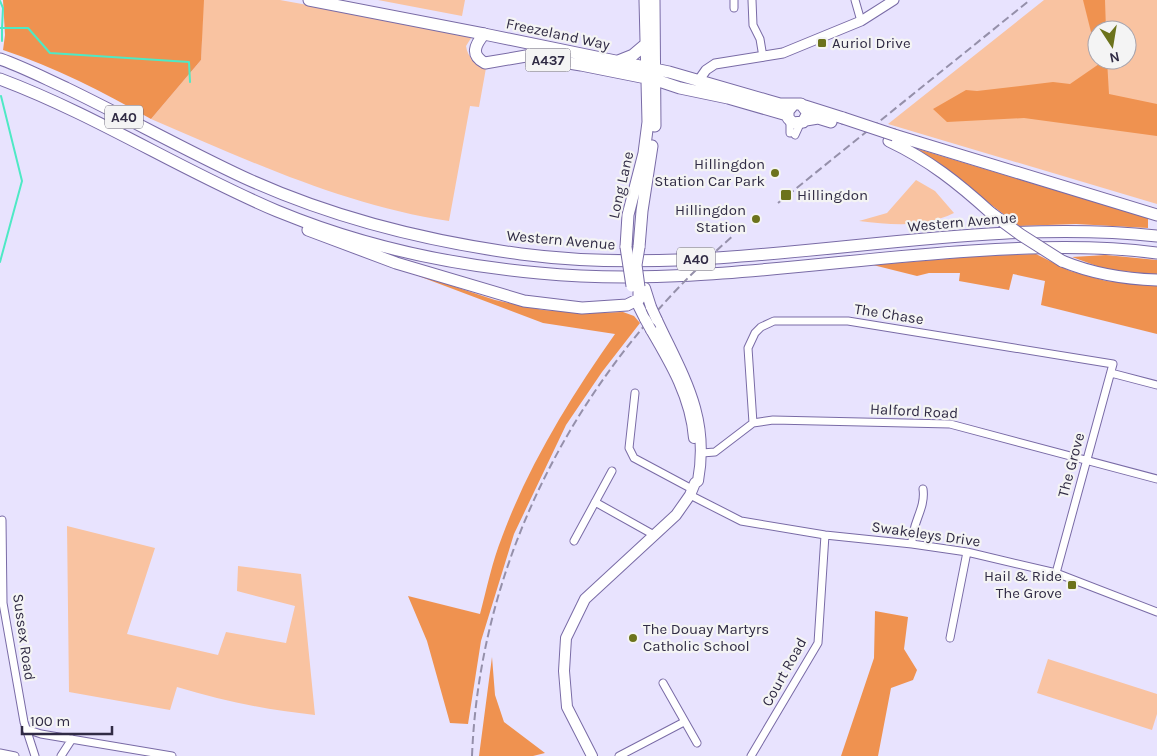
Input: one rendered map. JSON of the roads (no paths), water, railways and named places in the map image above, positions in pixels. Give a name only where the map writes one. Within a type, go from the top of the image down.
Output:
[{"type":"main road","points":[[309,0],[484,34]]},
{"type":"main road","name":"Long Lane","points":[[638,287],[636,265],[655,124],[656,101],[646,44],[645,0]]},
{"type":"main road","name":"Long Lane","points":[[654,0],[648,122],[644,153],[628,215],[626,247],[638,287],[651,307],[655,327],[690,412],[695,443],[692,489]]},
{"type":"main road","name":"Freezeland Way","points":[[484,34],[618,61],[651,74],[526,56],[485,63],[476,57],[474,52],[477,42],[484,34]]},
{"type":"main road","points":[[618,61],[633,55],[646,44]]},
{"type":"main road","name":"Western Avenue","points":[[0,59],[106,107],[238,175],[322,210],[385,229],[466,246],[524,254],[606,261],[667,260],[810,251],[1032,231],[1126,233],[1157,236]]},
{"type":"main road","points":[[651,74],[680,88],[728,98],[794,122],[822,119],[841,121]]},
{"type":"main road","name":"A437","points":[[651,74],[699,80],[766,100],[794,122]]},
{"type":"main road","name":"Western Avenue","points":[[0,79],[67,106],[240,194],[316,225],[403,250],[501,269],[570,275],[640,278],[691,276],[878,258],[1018,249],[1093,248],[1157,253]]},
{"type":"main road","points":[[656,101],[680,88]]},
{"type":"main road","points":[[794,122],[797,103],[841,121],[891,138],[1157,215]]},
{"type":"main road","points":[[891,138],[939,169],[1020,236],[1062,260],[1092,271],[1140,280],[1157,280]]},
{"type":"main road","points":[[240,194],[271,214],[347,246],[495,294],[544,305],[582,308],[627,305],[636,301],[640,296],[638,287]]},
{"type":"main road","name":"Long Lane","points":[[592,756],[567,708],[564,671],[566,638],[585,599],[676,515],[698,481],[702,453],[700,428],[692,393],[655,327],[643,316],[636,301]]},
{"type":"street","points":[[752,0],[753,25],[760,38],[764,57]]},
{"type":"street","points":[[855,0],[860,21]]},
{"type":"street","points":[[699,80],[706,70],[720,62],[783,53],[860,21],[894,0]]},
{"type":"street","points":[[710,69],[713,72],[713,84]]},
{"type":"street","name":"The Chase","points":[[752,423],[748,348],[754,333],[760,327],[774,321],[848,321],[1113,364]]},
{"type":"street","name":"The Grove","points":[[1056,573],[1113,364]]},
{"type":"street","points":[[1111,373],[1157,385]]},
{"type":"street","name":"Swakeleys Drive","points":[[636,393],[628,448],[634,458],[692,489],[741,521],[825,535],[966,552],[1056,573],[1157,612]]},
{"type":"street","name":"Halford Road","points":[[752,423],[773,420],[950,424],[1157,479]]},
{"type":"street","points":[[702,453],[719,450],[752,423]]},
{"type":"street","points":[[574,541],[612,471]]},
{"type":"street","points":[[912,544],[912,532],[924,498],[923,488]]},
{"type":"street","points":[[595,502],[654,535]]},
{"type":"street","name":"Sussex Road","points":[[2,520],[3,603],[26,729],[35,756]]},
{"type":"street","name":"Court Road","points":[[751,756],[818,644],[825,535]]},
{"type":"street","points":[[950,638],[966,552]]},
{"type":"street","points":[[663,683],[697,744]]},
{"type":"street","points":[[619,756],[684,722]]},
{"type":"street","points":[[26,729],[41,734],[172,756]]},
{"type":"street","points":[[29,739],[41,734]]},
{"type":"street","points":[[61,756],[72,739]]},
{"type":"street","points":[[0,753],[15,756]]},
{"type":"waterway","points":[[0,1],[3,8],[2,28],[28,28],[50,53],[189,62],[190,82]]},
{"type":"waterway","points":[[0,28],[2,28],[2,41]]},
{"type":"waterway","points":[[0,262],[22,181],[1,96]]},
{"type":"railway","points":[[778,203],[1030,0]]},
{"type":"railway","points":[[472,756],[479,681],[495,608],[518,537],[549,469],[586,404],[630,343],[679,287],[734,235]]},
{"type":"place","name":"Auriol Drive","points":[[822,43]]},
{"type":"place","name":"Hillingdon Station Car Park","points":[[775,173]]},
{"type":"place","name":"Hillingdon","points":[[786,195]]},
{"type":"place","name":"Hillingdon Station","points":[[756,219]]},
{"type":"place","name":"Hail & Ride The Grove","points":[[1072,585]]},
{"type":"place","name":"The Douay Martyrs Catholic School","points":[[633,638]]}]
